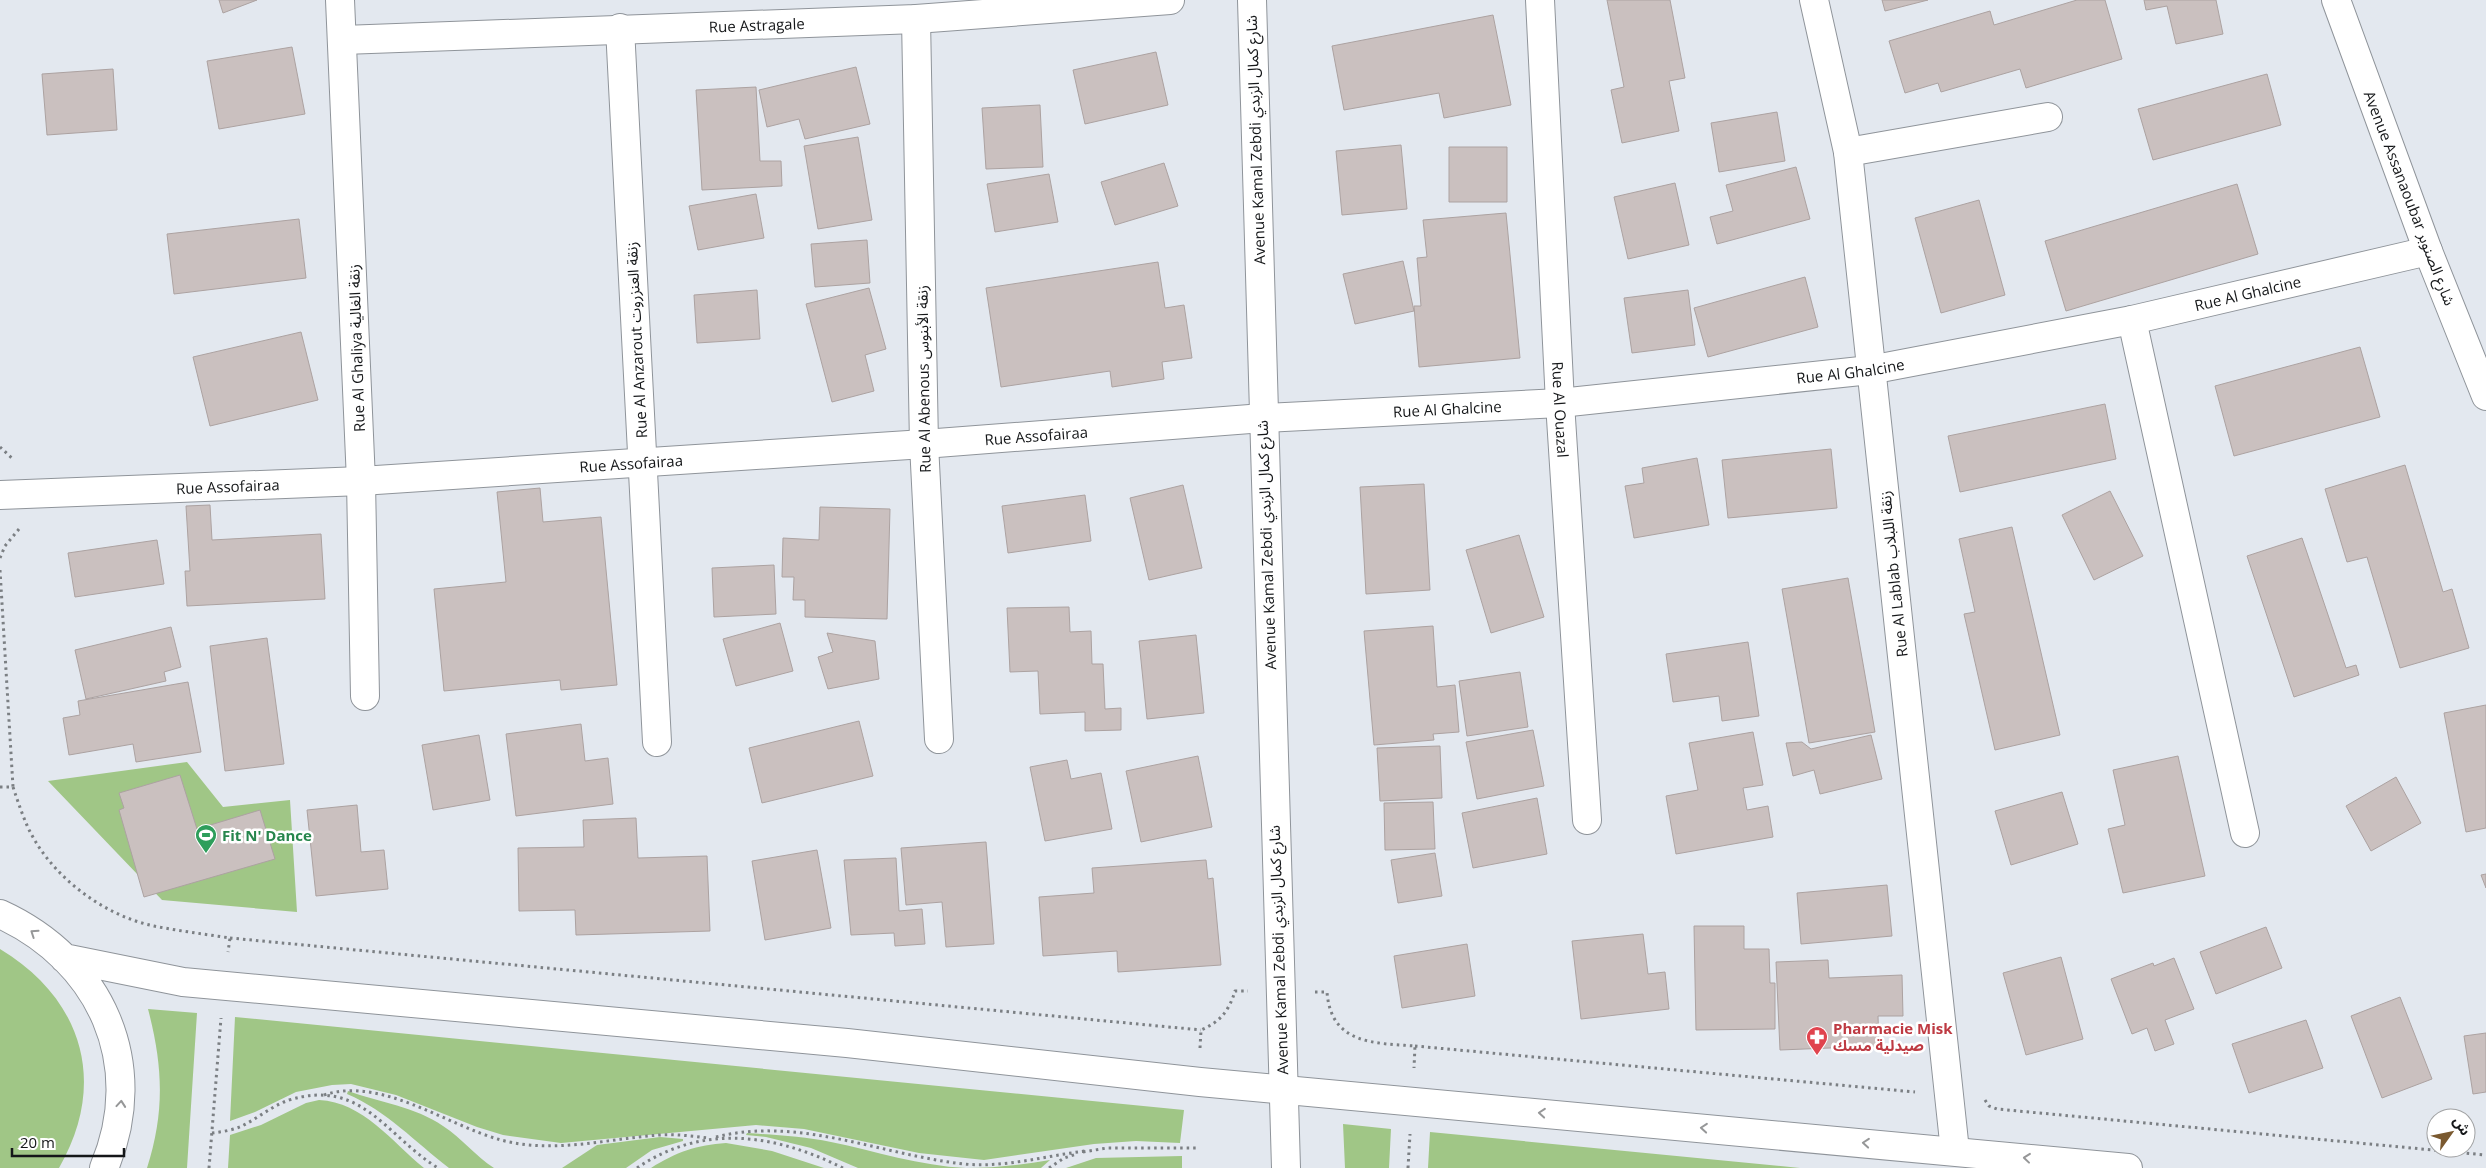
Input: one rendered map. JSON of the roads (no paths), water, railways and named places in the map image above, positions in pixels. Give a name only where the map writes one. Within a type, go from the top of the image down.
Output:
[{"type":"street","name":"Rue Al Ghaliya زنقة الغالية","points":[[340,0],[362,481],[365,696]]},
{"type":"street","name":"Rue Astragale","points":[[343,40],[620,28],[916,19],[1170,0]]},
{"type":"street","name":"Avenue Kamal Zebdi شارع كمال الزبدي","points":[[1252,0],[1286,1168]]},
{"type":"street","name":"Rue Al Ouazal","points":[[1540,0],[1560,403],[1587,820]]},
{"type":"street","name":"Rue Al Lablab زنقة اللبلاب","points":[[1814,0],[1848,152],[1955,1151]]},
{"type":"street","name":"Avenue Assanaoubar شارع الصنوبر","points":[[2336,0],[2428,251],[2486,396]]},
{"type":"street","name":"Rue Al Abenous زنقة الأبنوس","points":[[916,19],[924,444],[938,739]]},
{"type":"street","name":"Rue Al Anzarout زنقة العنزروت","points":[[620,28],[658,742]]},
{"type":"street","points":[[1848,152],[2048,116]]},
{"type":"street","name":"Rue Al Ghalcine","points":[[1263,418],[1560,403],[1870,370],[2132,320],[2428,251]]},
{"type":"street","points":[[2132,320],[2245,833]]},
{"type":"street","name":"Rue Assofairaa","points":[[0,496],[362,481],[924,444],[1263,418]]},
{"type":"street","points":[[0,914],[35,933],[64,958],[91,989],[110,1024],[120,1063],[122,1104],[114,1144],[104,1168]]},
{"type":"street","points":[[64,958],[144,976],[224,986],[848,1043],[1283,1090],[2128,1168]]},
{"type":"place","name":"Fit N' Dance","points":[[206,854]]},
{"type":"place","name":"Pharmacie Misk صيدلية مسك","points":[[1817,1056]]}]
